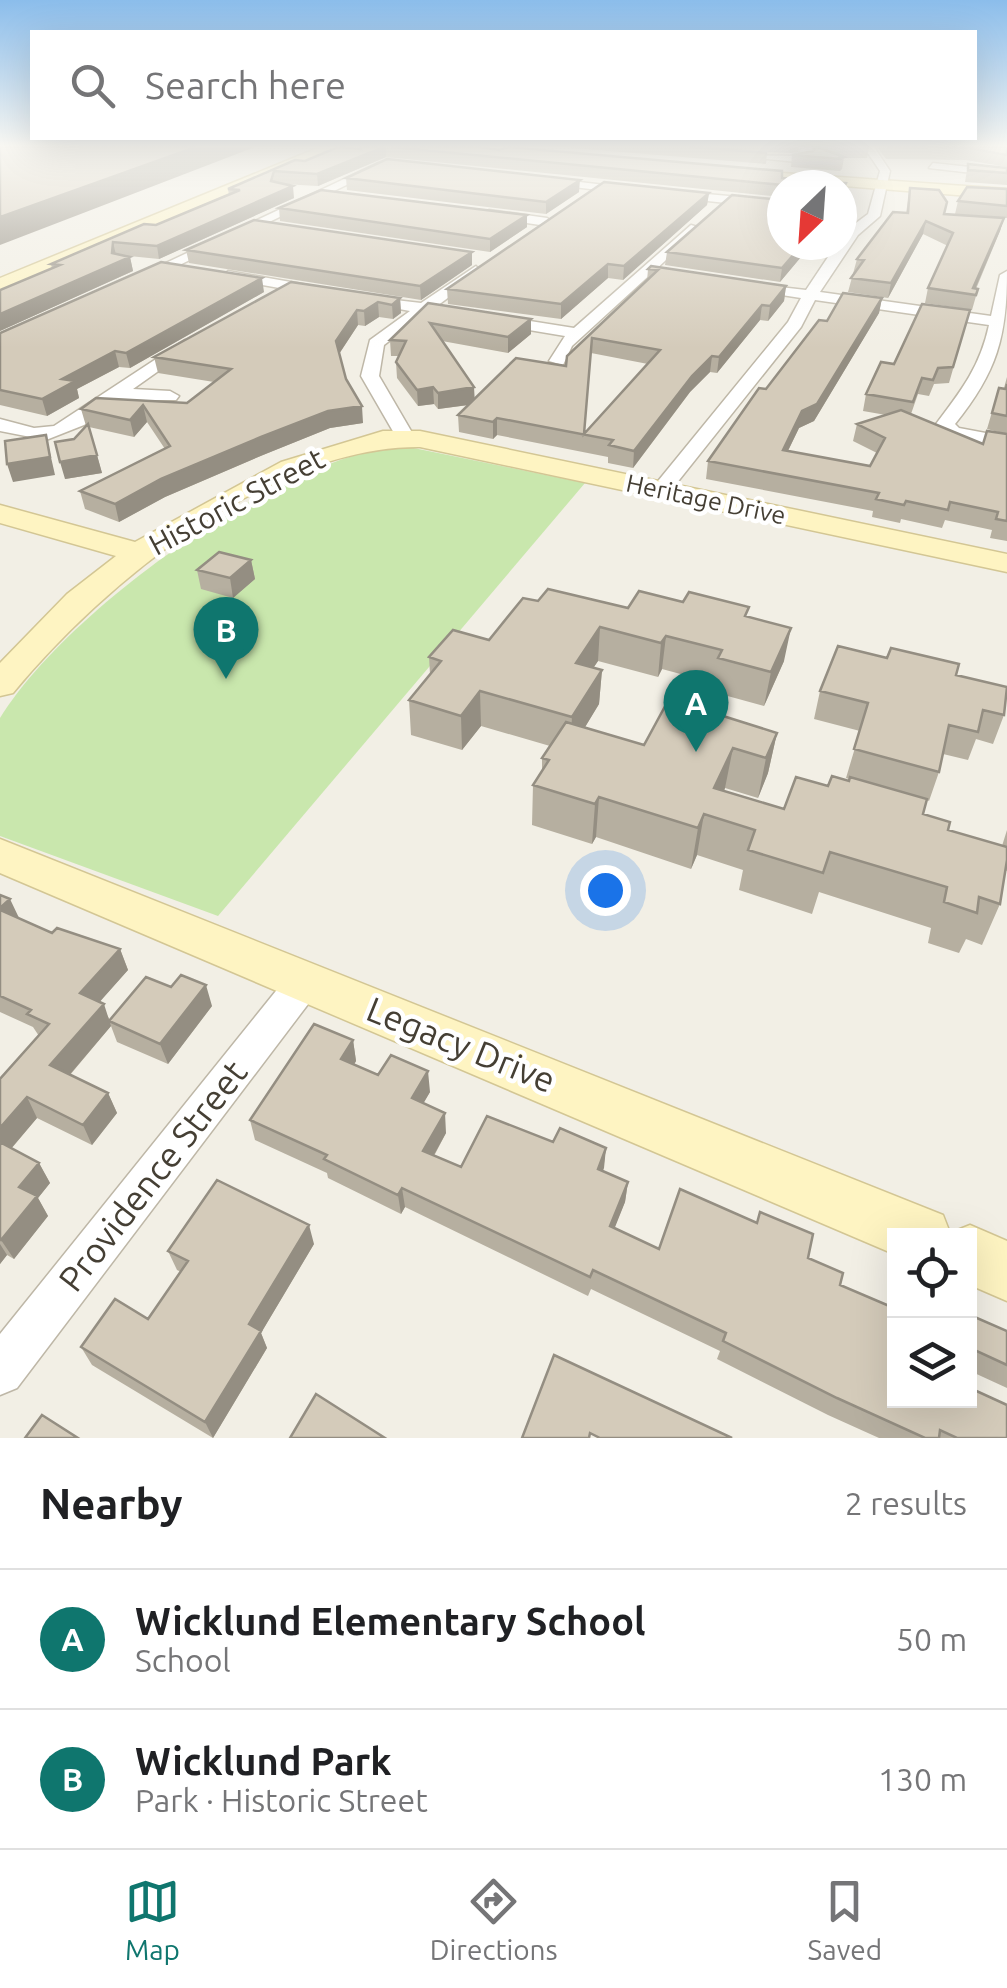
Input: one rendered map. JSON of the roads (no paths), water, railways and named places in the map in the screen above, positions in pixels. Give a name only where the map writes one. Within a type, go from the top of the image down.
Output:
[{"type":"street","points":[[0,275],[149,214]]},
{"type":"street","points":[[0,285],[171,214]]},
{"type":"street","points":[[118,289],[277,214]]},
{"type":"street","points":[[488,214],[547,222]]},
{"type":"street","points":[[518,241],[558,214]]},
{"type":"street","points":[[557,361],[565,344],[655,272],[711,214]]},
{"type":"street","points":[[661,490],[795,324],[854,232],[874,214]]},
{"type":"street","points":[[254,225],[287,230]]},
{"type":"street","points":[[405,436],[370,376],[370,360],[376,343],[490,260],[457,256]]},
{"type":"street","points":[[138,262],[200,271]]},
{"type":"street","points":[[219,274],[330,292]]},
{"type":"street","points":[[1007,275],[997,322],[998,358],[945,424],[953,432],[1007,443]]},
{"type":"street","points":[[736,284],[997,322]]},
{"type":"street","points":[[269,300],[293,286]]},
{"type":"street","points":[[349,296],[577,333]]},
{"type":"street","points":[[0,426],[48,434],[72,423],[169,353],[209,333]]},
{"type":"street","points":[[110,394],[170,396]]},
{"type":"street","name":"Heritage Drive","points":[[405,436],[1007,563]]},
{"type":"street","name":"Historic Street","points":[[0,685],[80,600],[183,524],[298,466],[357,442],[405,436]]},
{"type":"street","points":[[0,514],[132,560]]},
{"type":"street","points":[[0,531],[132,560]]},
{"type":"street","name":"Legacy Drive","points":[[0,855],[903,1228]]},
{"type":"street","name":"Providence Street","points":[[0,1371],[305,981]]},
{"type":"street","points":[[977,1258],[1007,1271]]},
{"type":"place","name":"Wicklund Park","points":[[226,679]]},
{"type":"place","name":"Wicklund Elementary School","points":[[696,752]]}]
